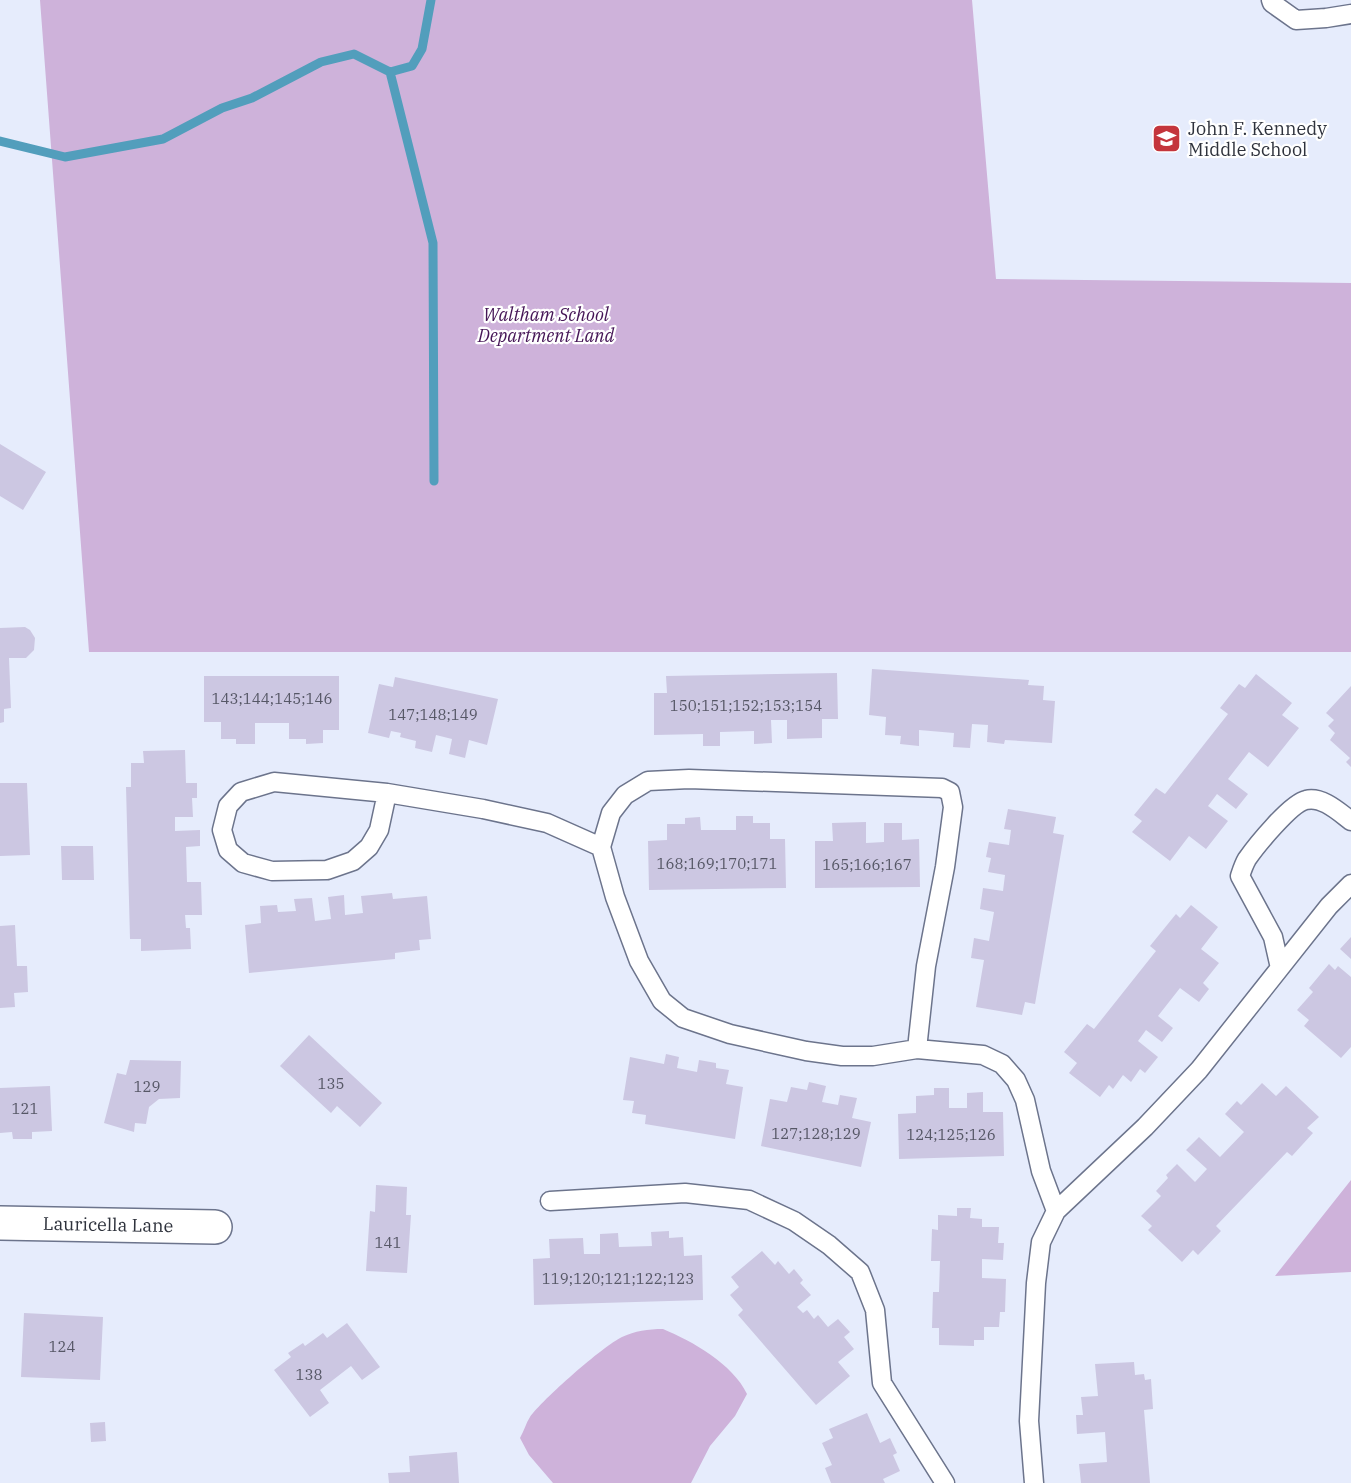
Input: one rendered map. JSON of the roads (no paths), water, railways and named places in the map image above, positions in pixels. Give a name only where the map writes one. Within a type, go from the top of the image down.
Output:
[{"type":"street","name":"Lauricella Lane","points":[[0,1222],[215,1227]]},
{"type":"lane","points":[[1271,0],[1296,20],[1351,14]]},
{"type":"lane","points":[[917,1050],[926,966],[945,867],[953,807],[950,792],[942,788],[689,779],[648,782],[625,795],[611,813],[601,847],[615,897],[639,961],[662,1001],[683,1018],[730,1034],[833,1055],[873,1056],[917,1050],[983,1055],[1002,1064],[1016,1080],[1025,1100],[1041,1171],[1056,1211]]},
{"type":"lane","points":[[387,794],[379,830],[369,847],[353,861],[327,870],[272,871],[243,863],[228,850],[222,830],[228,806],[241,792],[274,782],[387,794],[483,809],[547,823],[601,847]]},
{"type":"lane","points":[[1280,968],[1273,937],[1240,876],[1246,860],[1268,832],[1291,809],[1305,800],[1324,802],[1351,820]]},
{"type":"lane","points":[[1034,1483],[1029,1421],[1036,1283],[1041,1242],[1056,1211],[1145,1127],[1199,1070],[1329,906],[1351,884]]},
{"type":"lane","points":[[550,1201],[685,1193],[748,1200],[794,1221],[829,1245],[860,1272],[875,1310],[882,1383],[945,1483]]},
{"type":"waterway","points":[[0,141],[65,157],[163,139],[222,108],[252,98],[321,62],[354,54],[390,72],[412,66],[422,49],[431,0]]},
{"type":"waterway","points":[[390,72],[433,243],[434,481]]},
{"type":"place","name":"John F. Kennedy Middle School","points":[[1167,139]]},
{"type":"park label","name":"Waltham School Department Land","points":[[546,325]]}]
